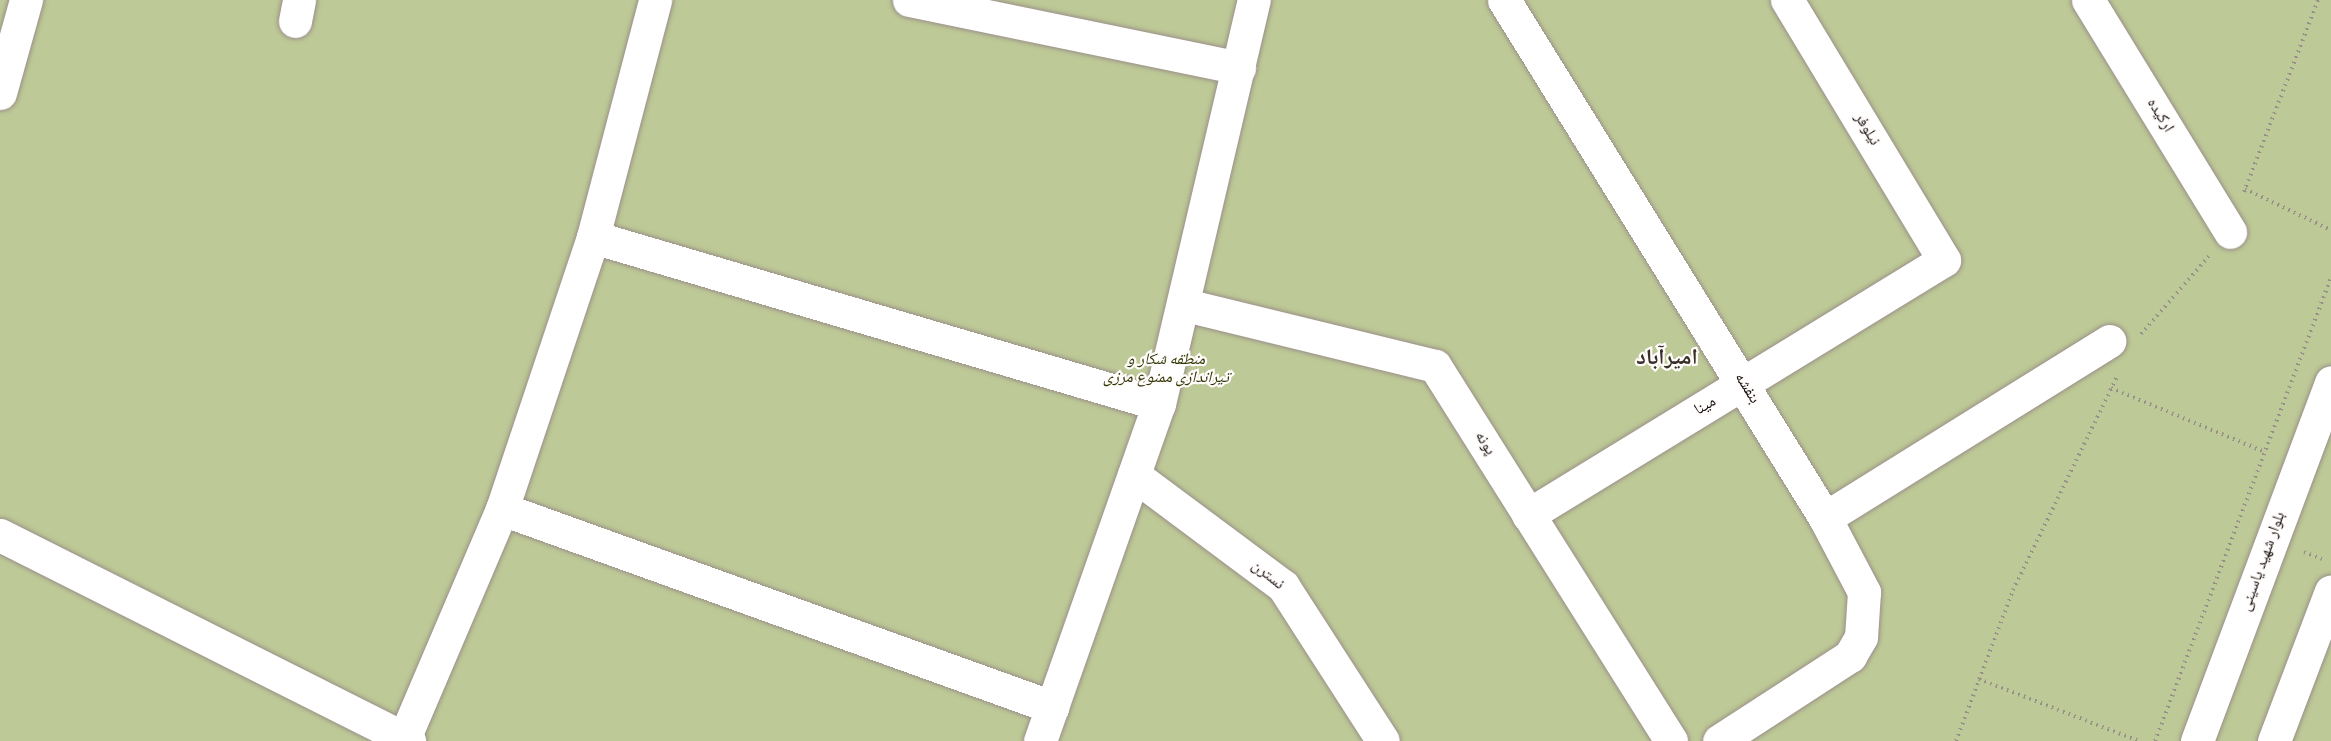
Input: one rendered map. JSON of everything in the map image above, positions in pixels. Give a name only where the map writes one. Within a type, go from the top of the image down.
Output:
[{"type":"street","points":[[0,93],[6,52],[26,0]]},
{"type":"street","points":[[0,536],[406,740],[502,509],[593,237],[655,0]]},
{"type":"street","points":[[909,0],[1239,68]]},
{"type":"street","points":[[1040,741],[1159,404],[1185,305],[1254,0]]},
{"type":"street","name":"بنفشه","points":[[1504,0],[1825,518],[1864,592],[1861,637],[1833,672],[1719,741]]},
{"type":"street","name":"نیلوفر","points":[[1787,0],[1944,260]]},
{"type":"street","name":"ارکیده","points":[[2088,0],[2230,232]]},
{"type":"street","points":[[593,237],[1159,404]]},
{"type":"street","name":"مینا","points":[[1528,515],[1944,260]]},
{"type":"street","name":"پونه","points":[[1185,305],[1434,366],[1671,741]]},
{"type":"street","points":[[1825,518],[2123,348]]},
{"type":"street","name":"بلوار شهید یاسینی","points":[[2197,741],[2331,382]]},
{"type":"street","name":"نسترن","points":[[1134,476],[1283,586],[1383,741]]},
{"type":"street","points":[[502,509],[1052,708]]},
{"type":"street","points":[[2274,741],[2331,591]]},
{"type":"path","points":[[1956,741],[2013,590],[2111,388],[2123,348],[2230,232],[2318,0]]},
{"type":"path","points":[[2245,189],[2331,230]]},
{"type":"path","points":[[2155,741],[2331,277]]},
{"type":"path","points":[[2111,388],[2265,452]]},
{"type":"path","points":[[1979,679],[2139,741]]},
{"type":"green space","name":"منطقه شکار و تیراندازی ممنوع مرزی","points":[[0,0],[2331,0],[2331,741],[0,741]]},
{"type":"district","name":"امیرآباد","points":[[1667,360]]}]
